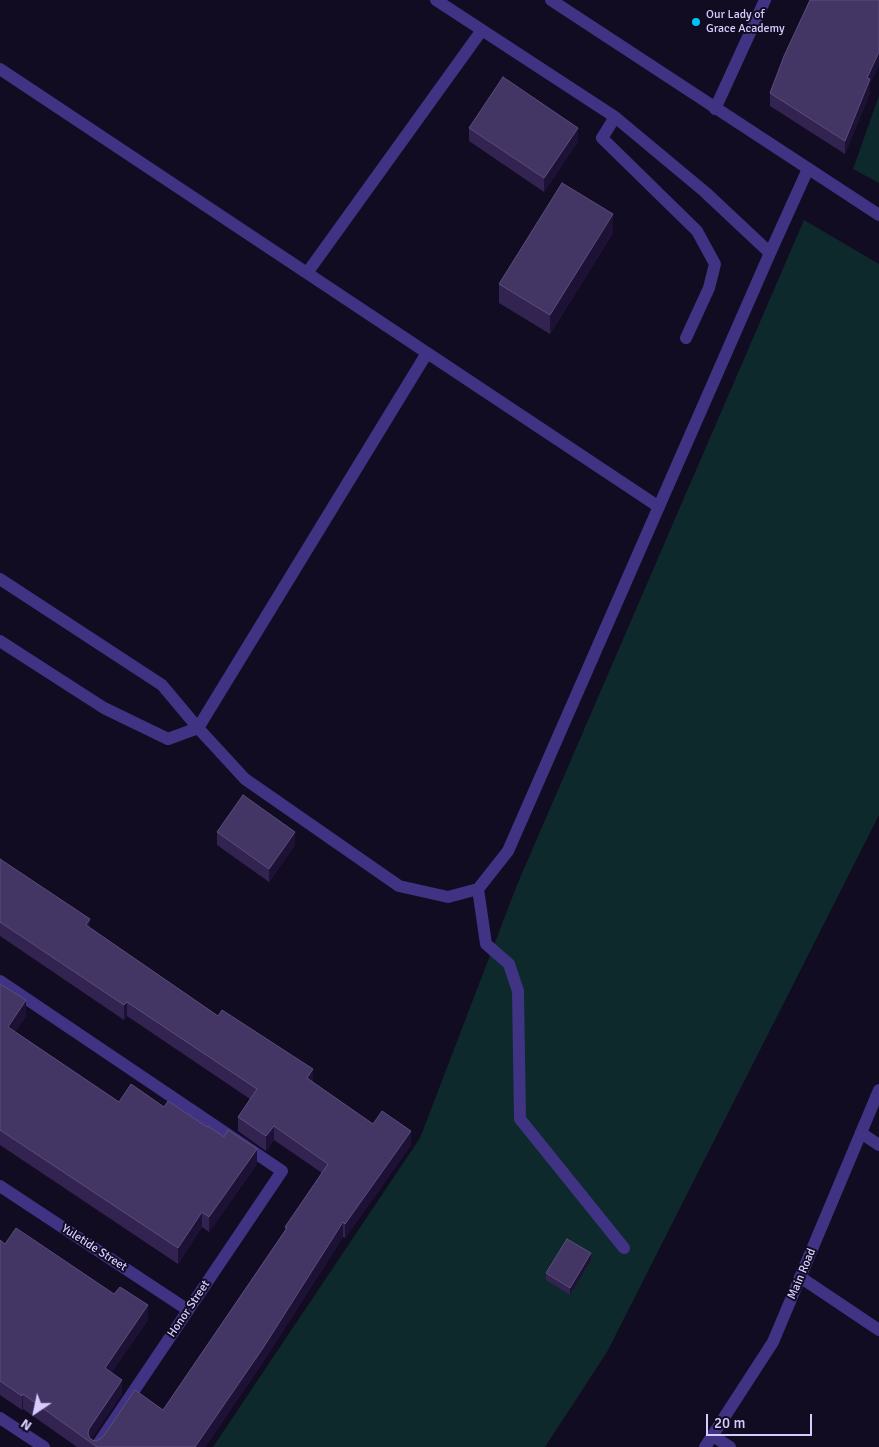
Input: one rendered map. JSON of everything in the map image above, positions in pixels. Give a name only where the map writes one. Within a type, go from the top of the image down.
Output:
[{"type":"street","points":[[436,0],[615,117],[705,192],[770,253]]},
{"type":"street","points":[[551,0],[879,215]]},
{"type":"street","points":[[715,109],[765,0]]},
{"type":"street","points":[[306,273],[482,30]]},
{"type":"street","points":[[0,69],[659,507]]},
{"type":"street","points":[[615,117],[602,138],[697,232],[715,264],[709,288],[686,338]]},
{"type":"street","points":[[0,579],[162,685],[245,780],[399,886],[448,898],[478,889],[508,851],[808,169]]},
{"type":"street","points":[[0,641],[104,708],[168,739],[198,728],[427,354]]},
{"type":"street","points":[[478,889],[486,944],[509,964],[518,991],[520,1119],[624,1248]]},
{"type":"street","name":"Honor Street","points":[[0,981],[282,1171],[96,1447]]},
{"type":"street","name":"Main Road","points":[[705,1447],[773,1342],[879,1090]]},
{"type":"street","points":[[861,1133],[879,1145]]},
{"type":"street","name":"Yuletide Street","points":[[0,1186],[188,1310]]},
{"type":"street","points":[[800,1277],[879,1330]]},
{"type":"street","points":[[0,1418],[44,1447]]},
{"type":"street","points":[[713,1436],[730,1447]]},
{"type":"green space","points":[[879,96],[879,183],[853,169]]},
{"type":"green space","points":[[804,220],[879,264],[879,815],[607,1352],[545,1447],[213,1447],[420,1138],[517,885]]},
{"type":"building","points":[[810,0],[879,0],[879,52],[867,78],[870,79],[845,141],[770,93],[784,56]]},
{"type":"building","points":[[503,77],[578,128],[544,178],[469,128]]},
{"type":"building","points":[[562,183],[613,214],[550,315],[499,284]]},
{"type":"building","points":[[243,795],[295,832],[269,869],[217,832]]},
{"type":"building","points":[[0,859],[90,919],[86,925],[218,1016],[222,1010],[313,1069],[307,1078],[373,1124],[382,1111],[411,1131],[345,1224],[343,1222],[263,1348],[195,1447],[97,1447],[23,1394],[22,1396],[0,1381],[0,1240],[5,1244],[16,1228],[114,1294],[120,1287],[148,1305],[105,1368],[122,1380],[89,1429],[89,1437],[96,1441],[103,1437],[135,1390],[163,1410],[287,1228],[285,1227],[328,1164],[274,1126],[266,1136],[238,1117],[257,1089],[127,1002],[124,1005],[0,922]]},
{"type":"building","points":[[0,984],[26,1000],[8,1027],[119,1102],[131,1084],[164,1107],[168,1101],[224,1137],[228,1130],[257,1149],[209,1217],[202,1212],[178,1248],[0,1130]]},
{"type":"building","points":[[567,1239],[591,1253],[570,1288],[546,1273]]},
{"type":"place","name":"Our Lady of Grace Academy","points":[[696,22]]}]
